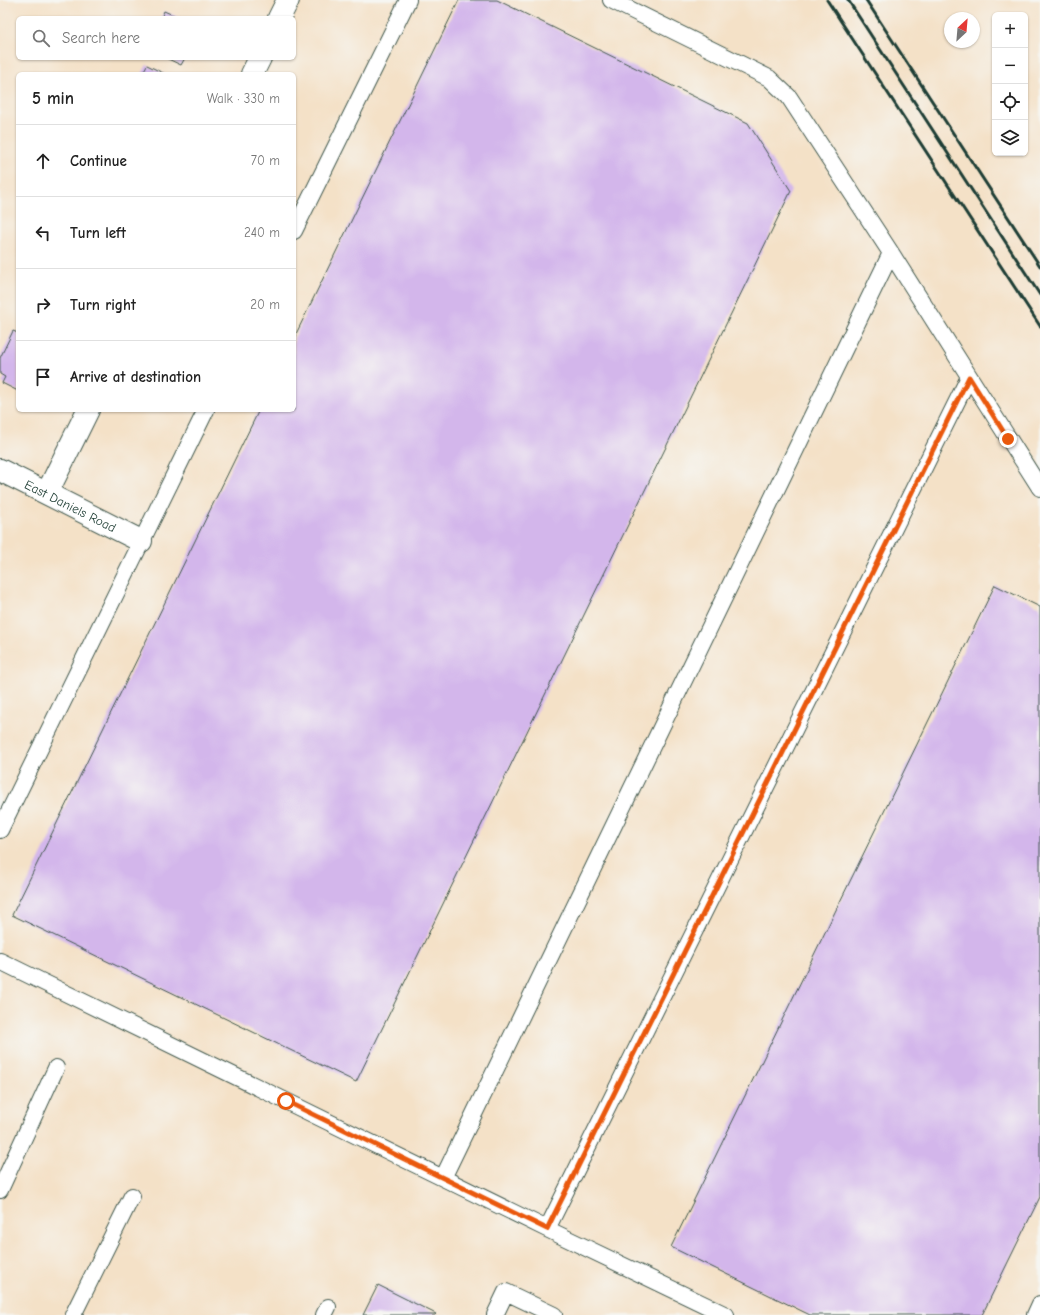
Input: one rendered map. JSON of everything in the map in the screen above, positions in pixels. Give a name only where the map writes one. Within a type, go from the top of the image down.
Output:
[{"type":"street","points":[[280,16],[288,0]]},
{"type":"street","points":[[253,72],[259,60]]},
{"type":"street","points":[[47,493],[87,412]]},
{"type":"street","name":"East Daniels Road","points":[[0,470],[142,541]]},
{"type":"lane","points":[[296,227],[408,0]]},
{"type":"lane","points":[[611,0],[769,78],[789,97],[891,253],[1040,488]]},
{"type":"lane","points":[[443,1178],[891,253]]},
{"type":"lane","points":[[547,1229],[969,377]]},
{"type":"lane","points":[[0,830],[205,412]]},
{"type":"lane","points":[[0,961],[726,1315]]},
{"type":"lane","points":[[0,1190],[56,1068]]},
{"type":"lane","points":[[73,1315],[132,1196]]},
{"type":"lane","points":[[495,1315],[506,1292],[554,1315]]},
{"type":"lane","points":[[1034,1315],[1040,1304]]},
{"type":"building","points":[[459,0],[497,0],[748,123],[791,191],[356,1082],[12,915],[258,412],[296,412],[296,334]]},
{"type":"building","points":[[164,11],[175,16],[162,16]]},
{"type":"building","points":[[170,60],[184,60],[181,65]]},
{"type":"building","points":[[147,65],[161,72],[143,72]]},
{"type":"building","points":[[13,331],[16,332],[16,390],[2,383],[5,377],[0,374],[0,358]]},
{"type":"building","points":[[995,585],[1040,607],[1040,1197],[982,1315],[810,1315],[671,1247]]},
{"type":"building","points":[[378,1285],[436,1314],[363,1315]]},
{"type":"railway","points":[[827,0],[1040,326]]},
{"type":"railway","points":[[848,0],[1040,295]]},
{"type":"railway","points":[[866,0],[1040,266]]},
{"type":"route","points":[[286,1101],[547,1229],[969,377],[1008,439]]}]
